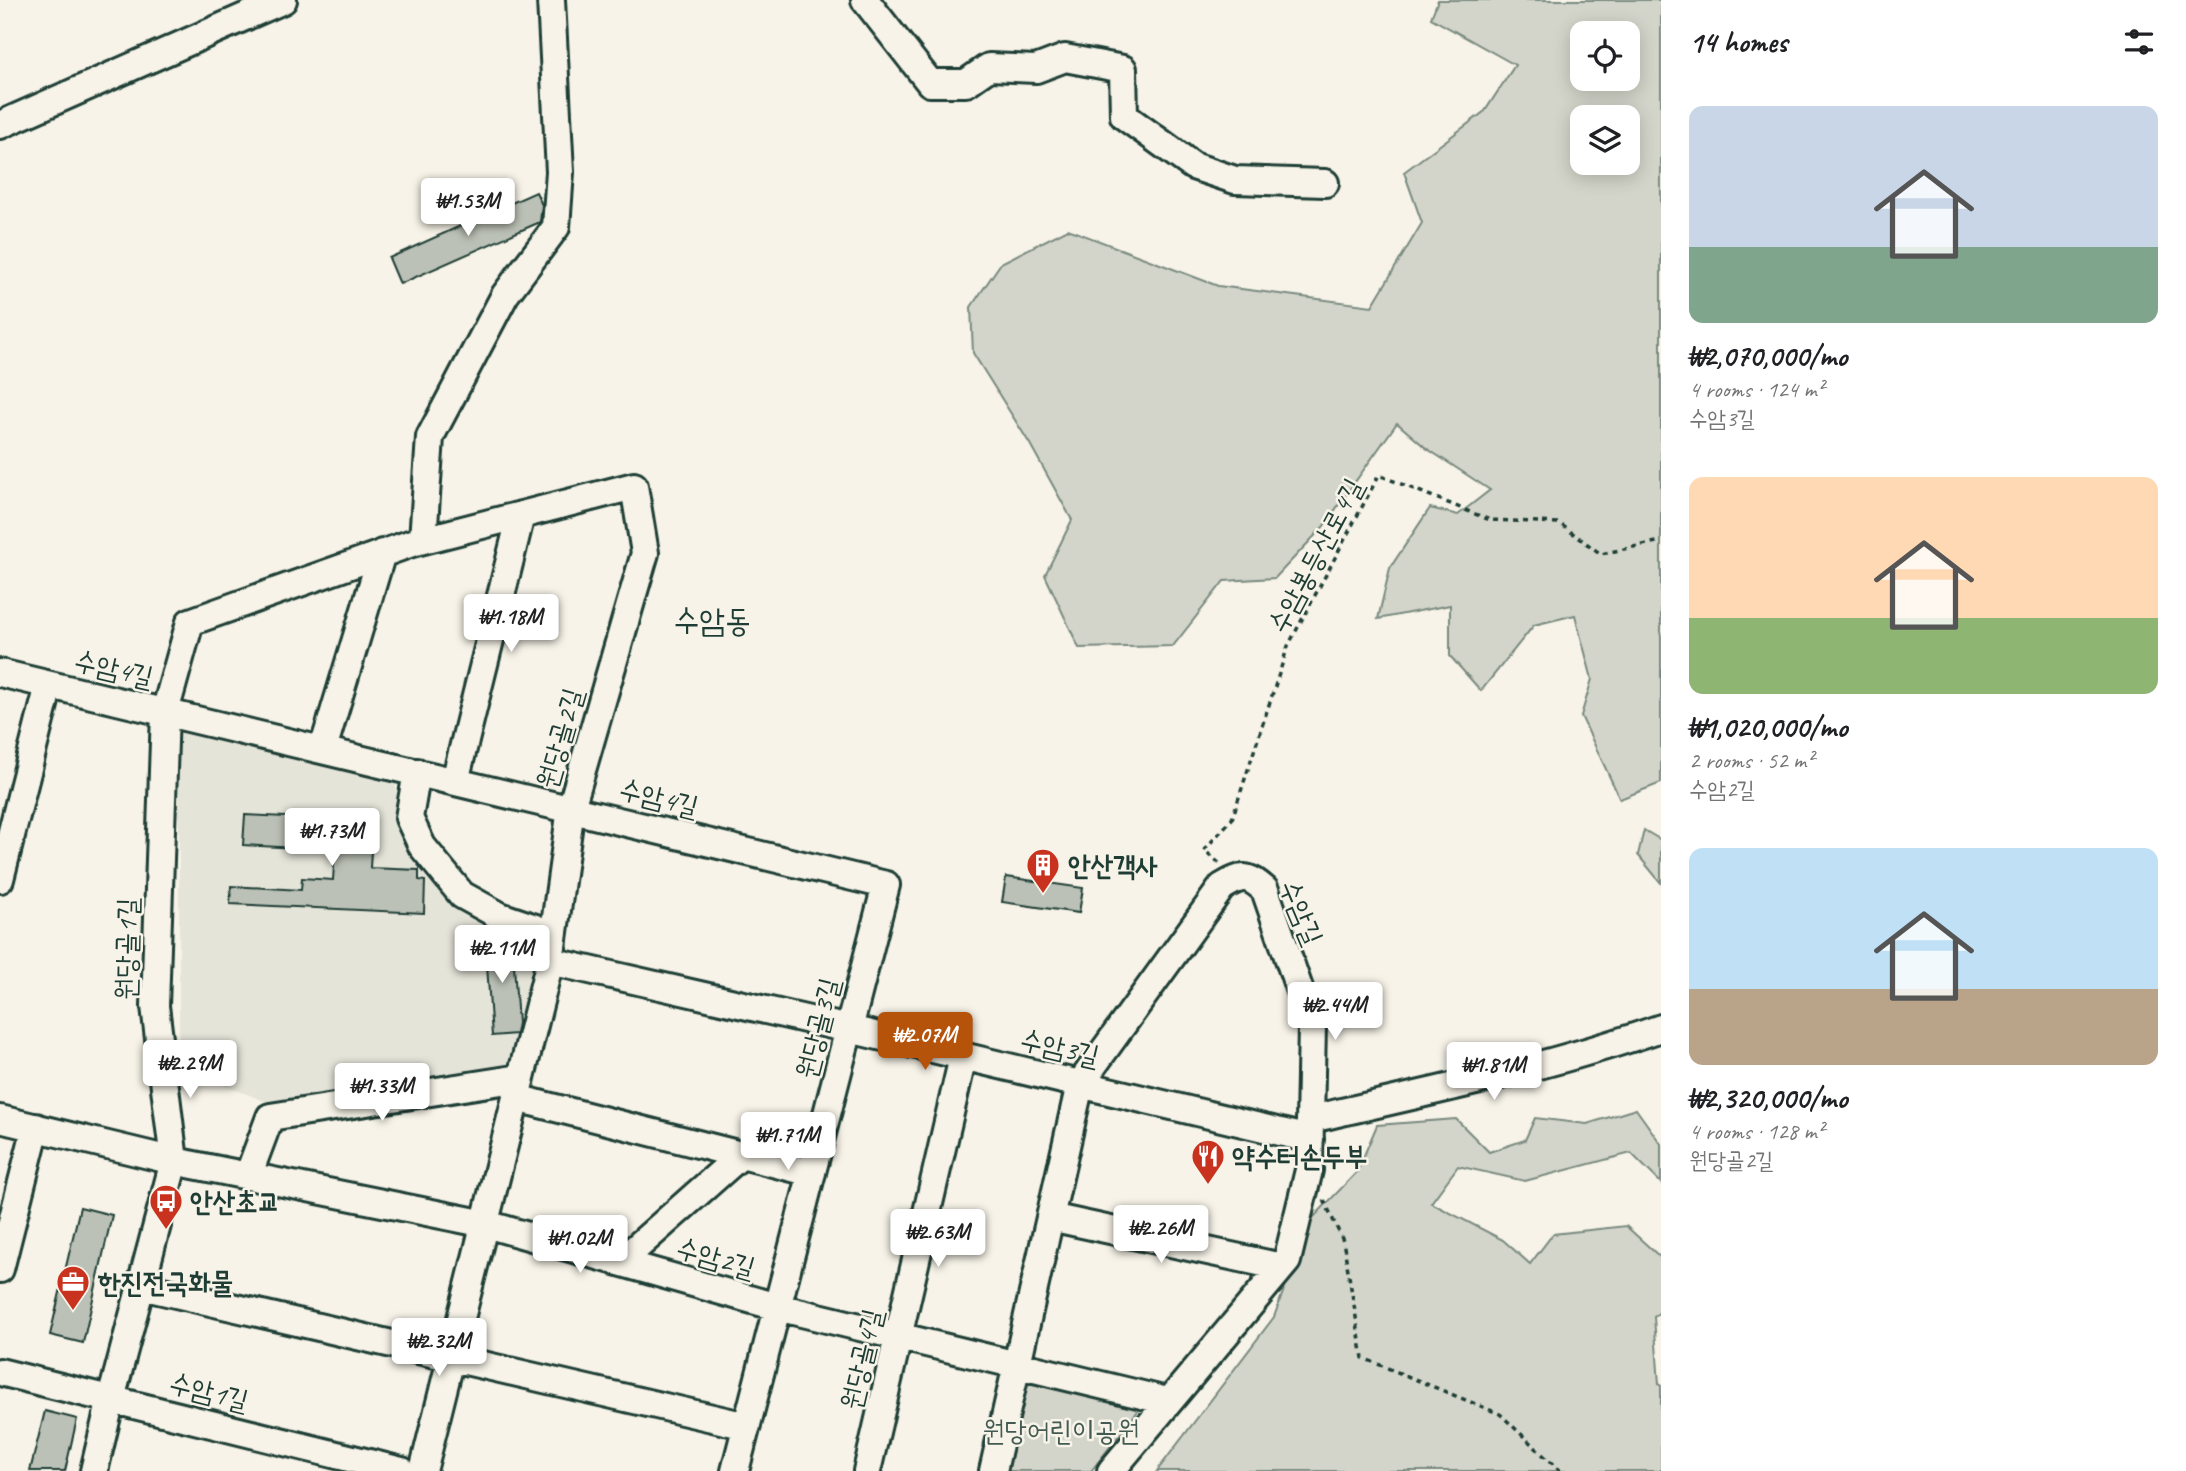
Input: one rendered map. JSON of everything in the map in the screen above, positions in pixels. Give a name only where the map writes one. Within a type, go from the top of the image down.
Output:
[{"type":"street","points":[[0,125],[283,0]]},
{"type":"street","points":[[423,540],[430,437],[505,295],[556,227],[560,172],[551,0]]},
{"type":"street","points":[[865,0],[930,83],[966,83],[989,67],[1036,69],[1065,58],[1122,69],[1124,116],[1193,166],[1235,180],[1325,183]]},
{"type":"street","name":"원당골2길","points":[[165,712],[190,622],[423,540],[634,486],[645,553],[571,808],[550,961],[424,1471]]},
{"type":"street","points":[[455,781],[522,515]]},
{"type":"street","points":[[323,750],[382,553]]},
{"type":"street","name":"수암4길","points":[[0,673],[886,885]]},
{"type":"street","points":[[0,878],[49,685]]},
{"type":"street","name":"원당골1길","points":[[94,1471],[174,1161],[155,1006],[165,712]]},
{"type":"street","points":[[417,772],[409,818],[422,846],[462,895],[500,916],[553,934]]},
{"type":"street","name":"수암길","points":[[1080,1084],[1222,887],[1237,878],[1252,878],[1265,890],[1312,1026],[1309,1170],[1287,1261],[1111,1471]]},
{"type":"street","name":"원당골3길","points":[[735,1471],[886,885]]},
{"type":"street","name":"수암3길","points":[[550,961],[1080,1084],[1310,1129]]},
{"type":"street","points":[[1310,1129],[1606,1047],[1661,1028]]},
{"type":"street","name":"원당골4길","points":[[867,1471],[963,1057]]},
{"type":"street","points":[[993,1471],[1080,1084]]},
{"type":"street","points":[[248,1176],[270,1117],[519,1088],[741,1155],[812,1173]]},
{"type":"street","name":"수암2길","points":[[0,1119],[174,1161],[486,1224],[778,1307],[1167,1401]]},
{"type":"street","points":[[0,1269],[36,1127]]},
{"type":"street","points":[[620,1262],[741,1155]]},
{"type":"street","points":[[1050,1217],[1282,1267]]},
{"type":"street","points":[[141,1286],[747,1426]]},
{"type":"street","name":"수암1길","points":[[0,1372],[402,1471]]},
{"type":"path","name":"수암봉등산로4길","points":[[1237,878],[1204,850],[1232,819],[1288,646],[1379,475],[1490,520],[1559,523],[1601,554],[1661,541]]},
{"type":"path","points":[[1309,1170],[1343,1241],[1363,1358],[1500,1415],[1560,1471]]},
{"type":"shaded area","points":[[179,730],[394,774],[401,821],[438,879],[546,941],[518,1069],[275,1105],[179,1068]]},
{"type":"green space","points":[[1438,0],[1661,0],[1661,783],[1620,799],[1581,716],[1592,679],[1575,615],[1534,625],[1481,691],[1450,656],[1450,605],[1378,619],[1390,568],[1430,508],[1458,515],[1490,490],[1426,448],[1397,423],[1323,527],[1275,578],[1224,581],[1173,646],[1079,648],[1045,575],[1072,520],[1030,444],[973,353],[971,307],[1001,263],[1068,229],[1218,286],[1372,306],[1422,223],[1404,172],[1485,111],[1515,65],[1431,18]]},
{"type":"green space","points":[[1644,830],[1661,840],[1661,883],[1638,855]]},
{"type":"green space","points":[[1636,1109],[1661,1144],[1661,1183],[1631,1153],[1525,1181],[1458,1166],[1431,1203],[1503,1240],[1530,1264],[1553,1234],[1626,1226],[1661,1258],[1661,1311],[1654,1317],[1661,1385],[1661,1471],[1157,1471],[1274,1317],[1308,1223],[1357,1172],[1377,1125],[1456,1119],[1489,1152],[1525,1140],[1535,1118],[1587,1124]]},
{"type":"green space","name":"원당어린이공원","points":[[1028,1380],[1141,1407],[1091,1471],[1006,1471]]},
{"type":"building","points":[[536,192],[542,205],[540,222],[400,284],[389,258]]},
{"type":"building","points":[[245,815],[344,820],[344,817],[373,818],[370,868],[419,870],[419,880],[425,881],[424,913],[230,904],[231,886],[301,890],[302,878],[333,880],[335,850],[243,845]]},
{"type":"building","name":"안산객사","points":[[1006,877],[1083,888],[1079,913],[1002,902]]},
{"type":"building","points":[[485,937],[512,937],[518,1023],[516,1034],[492,1036]]},
{"type":"building","points":[[80,1207],[112,1215],[83,1343],[50,1335]]},
{"type":"building","points":[[45,1411],[77,1419],[65,1471],[30,1471]]},
{"type":"place","name":"안산객사","points":[[1043,895]]},
{"type":"place","name":"약수터손두부","points":[[1208,1186]]},
{"type":"place","name":"안산초교","points":[[166,1231]]},
{"type":"place","name":"한진전국화물","points":[[73,1312]]},
{"type":"district","name":"수암동","points":[[712,620]]}]
